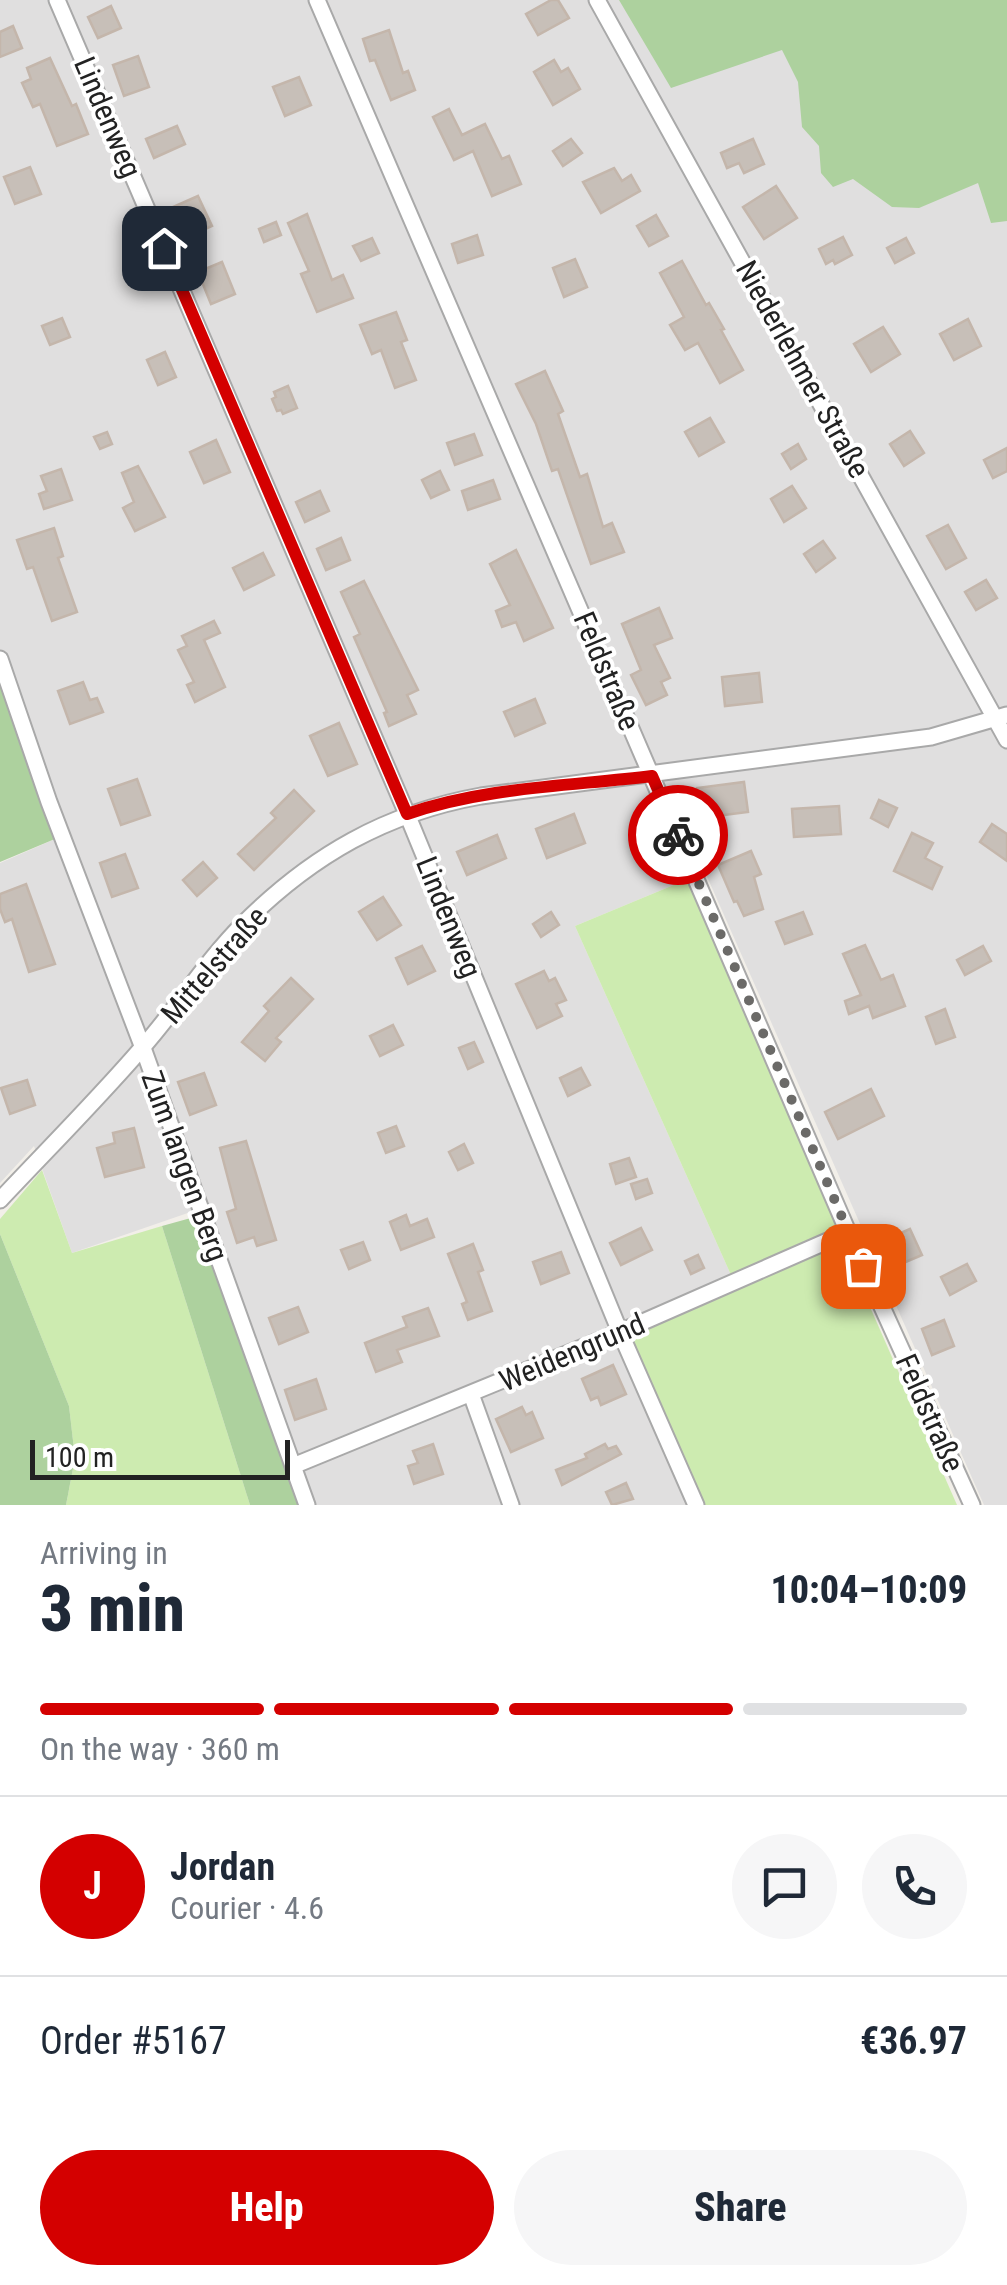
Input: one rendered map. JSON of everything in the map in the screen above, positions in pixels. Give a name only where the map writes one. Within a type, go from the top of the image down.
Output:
[{"type":"street","name":"Lindenweg","points":[[58,0],[407,814],[620,1332],[696,1505]]},
{"type":"street","name":"Feldstraße","points":[[317,0],[848,1232],[972,1505]]},
{"type":"street","name":"Niederlehmer Straße","points":[[597,0],[1002,718],[1007,740]]},
{"type":"street","name":"Zum langen Berg","points":[[0,659],[307,1505]]},
{"type":"street","name":"Mittelstraße","points":[[0,1200],[142,1048],[242,926],[343,844],[435,804],[931,737],[1002,718]]},
{"type":"street","name":"Weidengrund","points":[[293,1466],[620,1332],[848,1232]]},
{"type":"street","points":[[471,1394],[511,1505]]},
{"type":"shaded area","points":[[0,0],[1007,0],[1007,1505],[984,1505],[705,872],[575,926],[731,1275],[612,1328],[690,1505],[315,1505],[208,1206],[72,1253],[34,1146],[0,1183],[0,863],[62,836],[0,673]]},
{"type":"green space","points":[[619,0],[1007,0],[1007,221],[991,223],[978,183],[919,208],[892,207],[853,179],[833,187],[821,173],[819,146],[802,127],[798,82],[782,50],[671,88]]},
{"type":"green space","points":[[0,675],[62,836],[0,862]]},
{"type":"green space","points":[[693,877],[838,1231],[731,1275],[575,926]]},
{"type":"green space","points":[[42,1170],[72,1253],[162,1226],[250,1505],[66,1505],[75,1458],[69,1406],[0,1234],[0,1219]]},
{"type":"green space","points":[[198,1216],[307,1505],[250,1505],[162,1226]]},
{"type":"green space","points":[[0,1234],[69,1406],[75,1458],[66,1505],[0,1505]]},
{"type":"green space","points":[[841,1241],[957,1505],[704,1505],[629,1335]]},
{"type":"building","points":[[558,0],[569,18],[538,35],[526,14]]},
{"type":"building","points":[[111,6],[121,28],[98,38],[88,17]]},
{"type":"building","points":[[13,26],[22,48],[0,57],[0,32]]},
{"type":"building","points":[[389,30],[403,73],[408,71],[415,90],[391,100],[363,39]]},
{"type":"building","points":[[138,56],[149,87],[124,96],[113,65]]},
{"type":"building","points":[[50,58],[88,134],[57,146],[40,104],[33,107],[22,83],[31,79],[27,68]]},
{"type":"building","points":[[554,60],[561,72],[568,68],[580,89],[553,105],[534,72]]},
{"type":"building","points":[[299,77],[311,105],[285,116],[273,87]]},
{"type":"building","points":[[449,109],[462,135],[485,124],[502,159],[509,156],[521,184],[492,196],[473,151],[454,160],[433,117]]},
{"type":"building","points":[[177,126],[185,144],[154,158],[146,139]]},
{"type":"building","points":[[571,139],[582,153],[563,166],[553,151]]},
{"type":"building","points":[[753,139],[764,164],[744,173],[739,163],[727,168],[721,153]]},
{"type":"building","points":[[30,167],[41,194],[15,204],[4,177]]},
{"type":"building","points":[[614,168],[622,181],[631,175],[640,191],[601,213],[583,182]]},
{"type":"building","points":[[776,186],[797,218],[764,239],[743,207]]},
{"type":"building","points":[[198,196],[212,226],[184,239],[171,208]]},
{"type":"building","points":[[307,214],[332,280],[343,275],[353,298],[317,312],[301,274],[309,271],[288,223]]},
{"type":"building","points":[[656,215],[668,236],[649,246],[637,226]]},
{"type":"building","points":[[276,222],[281,235],[264,242],[259,229]]},
{"type":"building","points":[[477,235],[483,255],[458,263],[452,244]]},
{"type":"building","points":[[843,237],[852,255],[826,264],[819,249]]},
{"type":"building","points":[[372,238],[379,253],[361,261],[353,246]]},
{"type":"building","points":[[906,238],[914,253],[895,263],[887,248]]},
{"type":"building","points":[[575,259],[587,287],[564,297],[553,268]]},
{"type":"building","points":[[682,261],[724,329],[721,330],[743,370],[720,383],[698,343],[685,350],[670,325],[684,317],[660,273]]},
{"type":"building","points":[[222,262],[235,294],[211,304],[198,272]]},
{"type":"building","points":[[396,312],[407,340],[401,342],[416,380],[395,388],[381,350],[372,354],[360,325]]},
{"type":"building","points":[[62,318],[70,337],[50,345],[42,326]]},
{"type":"building","points":[[968,319],[981,346],[954,360],[940,334]]},
{"type":"building","points":[[883,327],[900,354],[871,372],[854,344]]},
{"type":"building","points":[[165,352],[176,377],[158,385],[147,360]]},
{"type":"building","points":[[545,371],[563,411],[558,414],[580,477],[587,474],[603,527],[612,523],[624,552],[591,564],[558,469],[552,471],[536,424],[516,384]]},
{"type":"building","points":[[288,386],[297,408],[283,414],[277,411],[272,399],[276,397],[274,392]]},
{"type":"building","points":[[710,418],[724,442],[699,456],[685,432]]},
{"type":"building","points":[[910,431],[924,453],[904,466],[890,444]]},
{"type":"building","points":[[107,432],[112,444],[100,449],[94,437]]},
{"type":"building","points":[[474,434],[482,455],[455,465],[447,443]]},
{"type":"building","points":[[216,440],[230,472],[204,483],[190,452]]},
{"type":"building","points":[[798,444],[806,459],[791,469],[782,454]]},
{"type":"building","points":[[1007,448],[1007,471],[993,478],[984,460]]},
{"type":"building","points":[[138,466],[165,517],[135,531],[123,508],[134,502],[122,473]]},
{"type":"building","points":[[61,469],[72,500],[44,509],[39,494],[47,491],[41,476]]},
{"type":"building","points":[[440,471],[449,490],[431,498],[422,480]]},
{"type":"building","points":[[493,480],[500,499],[468,510],[462,491]]},
{"type":"building","points":[[792,486],[806,508],[784,522],[771,499]]},
{"type":"building","points":[[320,491],[329,511],[305,522],[296,502]]},
{"type":"building","points":[[948,525],[966,558],[946,569],[927,536]]},
{"type":"building","points":[[54,528],[63,556],[58,558],[77,612],[52,621],[33,567],[27,569],[17,540]]},
{"type":"building","points":[[341,538],[350,560],[326,570],[317,549]]},
{"type":"building","points":[[823,541],[835,558],[816,572],[804,554]]},
{"type":"building","points":[[516,550],[553,628],[524,641],[516,622],[502,627],[496,611],[510,605],[490,564]]},
{"type":"building","points":[[263,553],[274,575],[244,590],[233,568]]},
{"type":"building","points":[[986,580],[997,598],[976,610],[965,592]]},
{"type":"building","points":[[364,581],[418,690],[407,695],[416,714],[389,726],[384,713],[387,712],[354,637],[360,634],[341,592]]},
{"type":"building","points":[[659,608],[672,638],[654,645],[670,678],[661,682],[667,695],[646,705],[631,675],[641,670],[622,624]]},
{"type":"building","points":[[214,621],[220,633],[204,640],[225,687],[195,702],[187,685],[194,682],[178,650],[187,646],[182,636]]},
{"type":"building","points":[[759,673],[762,702],[725,706],[722,677]]},
{"type":"building","points":[[83,682],[90,700],[97,698],[103,712],[70,724],[58,691]]},
{"type":"building","points":[[535,699],[545,723],[515,736],[504,712]]},
{"type":"building","points":[[339,723],[357,764],[328,776],[310,736]]},
{"type":"building","points":[[137,779],[150,815],[121,825],[108,789]]},
{"type":"building","points":[[744,782],[748,812],[700,818],[697,788]]},
{"type":"building","points":[[294,790],[314,811],[254,870],[238,854],[276,818],[271,813]]},
{"type":"building","points":[[879,800],[897,808],[888,827],[871,818]]},
{"type":"building","points":[[839,806],[841,834],[794,837],[792,809]]},
{"type":"building","points":[[574,814],[585,843],[547,858],[536,829]]},
{"type":"building","points":[[992,824],[1007,834],[1007,861],[980,842]]},
{"type":"building","points":[[912,833],[933,843],[925,858],[942,867],[932,889],[894,871]]},
{"type":"building","points":[[497,835],[506,858],[467,875],[457,852]]},
{"type":"building","points":[[751,851],[761,874],[754,877],[763,909],[744,916],[718,865]]},
{"type":"building","points":[[125,854],[138,888],[112,897],[100,863]]},
{"type":"building","points":[[203,862],[217,878],[197,896],[183,880]]},
{"type":"building","points":[[26,884],[55,964],[29,972],[12,919],[5,922],[0,909],[0,894]]},
{"type":"building","points":[[383,897],[401,925],[377,940],[359,912]]},
{"type":"building","points":[[551,912],[559,925],[541,937],[533,924]]},
{"type":"building","points":[[803,912],[812,934],[785,944],[776,922]]},
{"type":"building","points":[[865,945],[881,980],[893,975],[905,1006],[873,1018],[869,1006],[849,1014],[845,1001],[861,995],[843,954]]},
{"type":"building","points":[[422,946],[435,971],[408,984],[396,958]]},
{"type":"building","points":[[983,946],[991,961],[965,975],[957,960]]},
{"type":"building","points":[[544,971],[549,981],[555,978],[566,1000],[556,1004],[562,1016],[537,1028],[516,984]]},
{"type":"building","points":[[291,978],[313,999],[276,1038],[281,1042],[265,1061],[242,1042],[269,1011],[264,1006]]},
{"type":"building","points":[[945,1009],[955,1037],[936,1044],[926,1017]]},
{"type":"building","points":[[393,1025],[403,1045],[380,1056],[370,1036]]},
{"type":"building","points":[[474,1042],[483,1062],[468,1069],[459,1048]]},
{"type":"building","points":[[581,1068],[590,1085],[568,1096],[560,1078]]},
{"type":"building","points":[[204,1073],[216,1105],[190,1115],[178,1082]]},
{"type":"building","points":[[27,1080],[35,1105],[10,1114],[1,1088]]},
{"type":"building","points":[[871,1089],[884,1116],[838,1139],[825,1112]]},
{"type":"building","points":[[396,1126],[404,1146],[386,1153],[378,1133]]},
{"type":"building","points":[[134,1128],[144,1167],[105,1177],[97,1148],[115,1143],[113,1133]]},
{"type":"building","points":[[246,1141],[276,1240],[257,1246],[254,1237],[237,1243],[227,1212],[236,1209],[220,1148]]},
{"type":"building","points":[[464,1144],[473,1163],[458,1170],[449,1152]]},
{"type":"building","points":[[629,1158],[636,1177],[616,1184],[610,1164]]},
{"type":"building","points":[[647,1179],[652,1193],[636,1199],[631,1184]]},
{"type":"building","points":[[406,1215],[410,1226],[427,1219],[434,1237],[401,1250],[390,1222]]},
{"type":"building","points":[[641,1228],[652,1250],[621,1265],[610,1243]]},
{"type":"building","points":[[910,1229],[922,1255],[896,1266],[885,1240]]},
{"type":"building","points":[[363,1242],[370,1260],[349,1269],[341,1250]]},
{"type":"building","points":[[473,1244],[492,1311],[468,1320],[462,1304],[467,1302],[448,1254]]},
{"type":"building","points":[[561,1252],[569,1273],[541,1284],[533,1262]]},
{"type":"building","points":[[698,1255],[704,1268],[691,1274],[685,1261]]},
{"type":"building","points":[[967,1264],[976,1281],[950,1295],[941,1277]]},
{"type":"building","points":[[298,1307],[308,1332],[279,1344],[269,1318]]},
{"type":"building","points":[[428,1308],[439,1336],[397,1350],[402,1362],[376,1372],[365,1343],[407,1327],[403,1317]]},
{"type":"building","points":[[944,1320],[954,1346],[932,1355],[922,1329]]},
{"type":"building","points":[[613,1365],[626,1394],[601,1405],[598,1397],[591,1400],[582,1379]]},
{"type":"building","points":[[316,1379],[326,1409],[295,1420],[285,1390]]},
{"type":"building","points":[[522,1407],[526,1415],[532,1412],[543,1438],[511,1452],[496,1419]]},
{"type":"building","points":[[433,1444],[443,1474],[414,1484],[408,1466],[418,1463],[413,1451]]},
{"type":"building","points":[[605,1444],[608,1449],[616,1446],[621,1454],[562,1485],[556,1470],[587,1458],[585,1454]]},
{"type":"building","points":[[626,1483],[633,1499],[612,1505],[606,1492]]},
{"type":"way so far","points":[[678,835],[863,1266]]},
{"type":"route","points":[[164,248],[407,814],[435,804],[482,796],[652,776],[678,835]]}]
